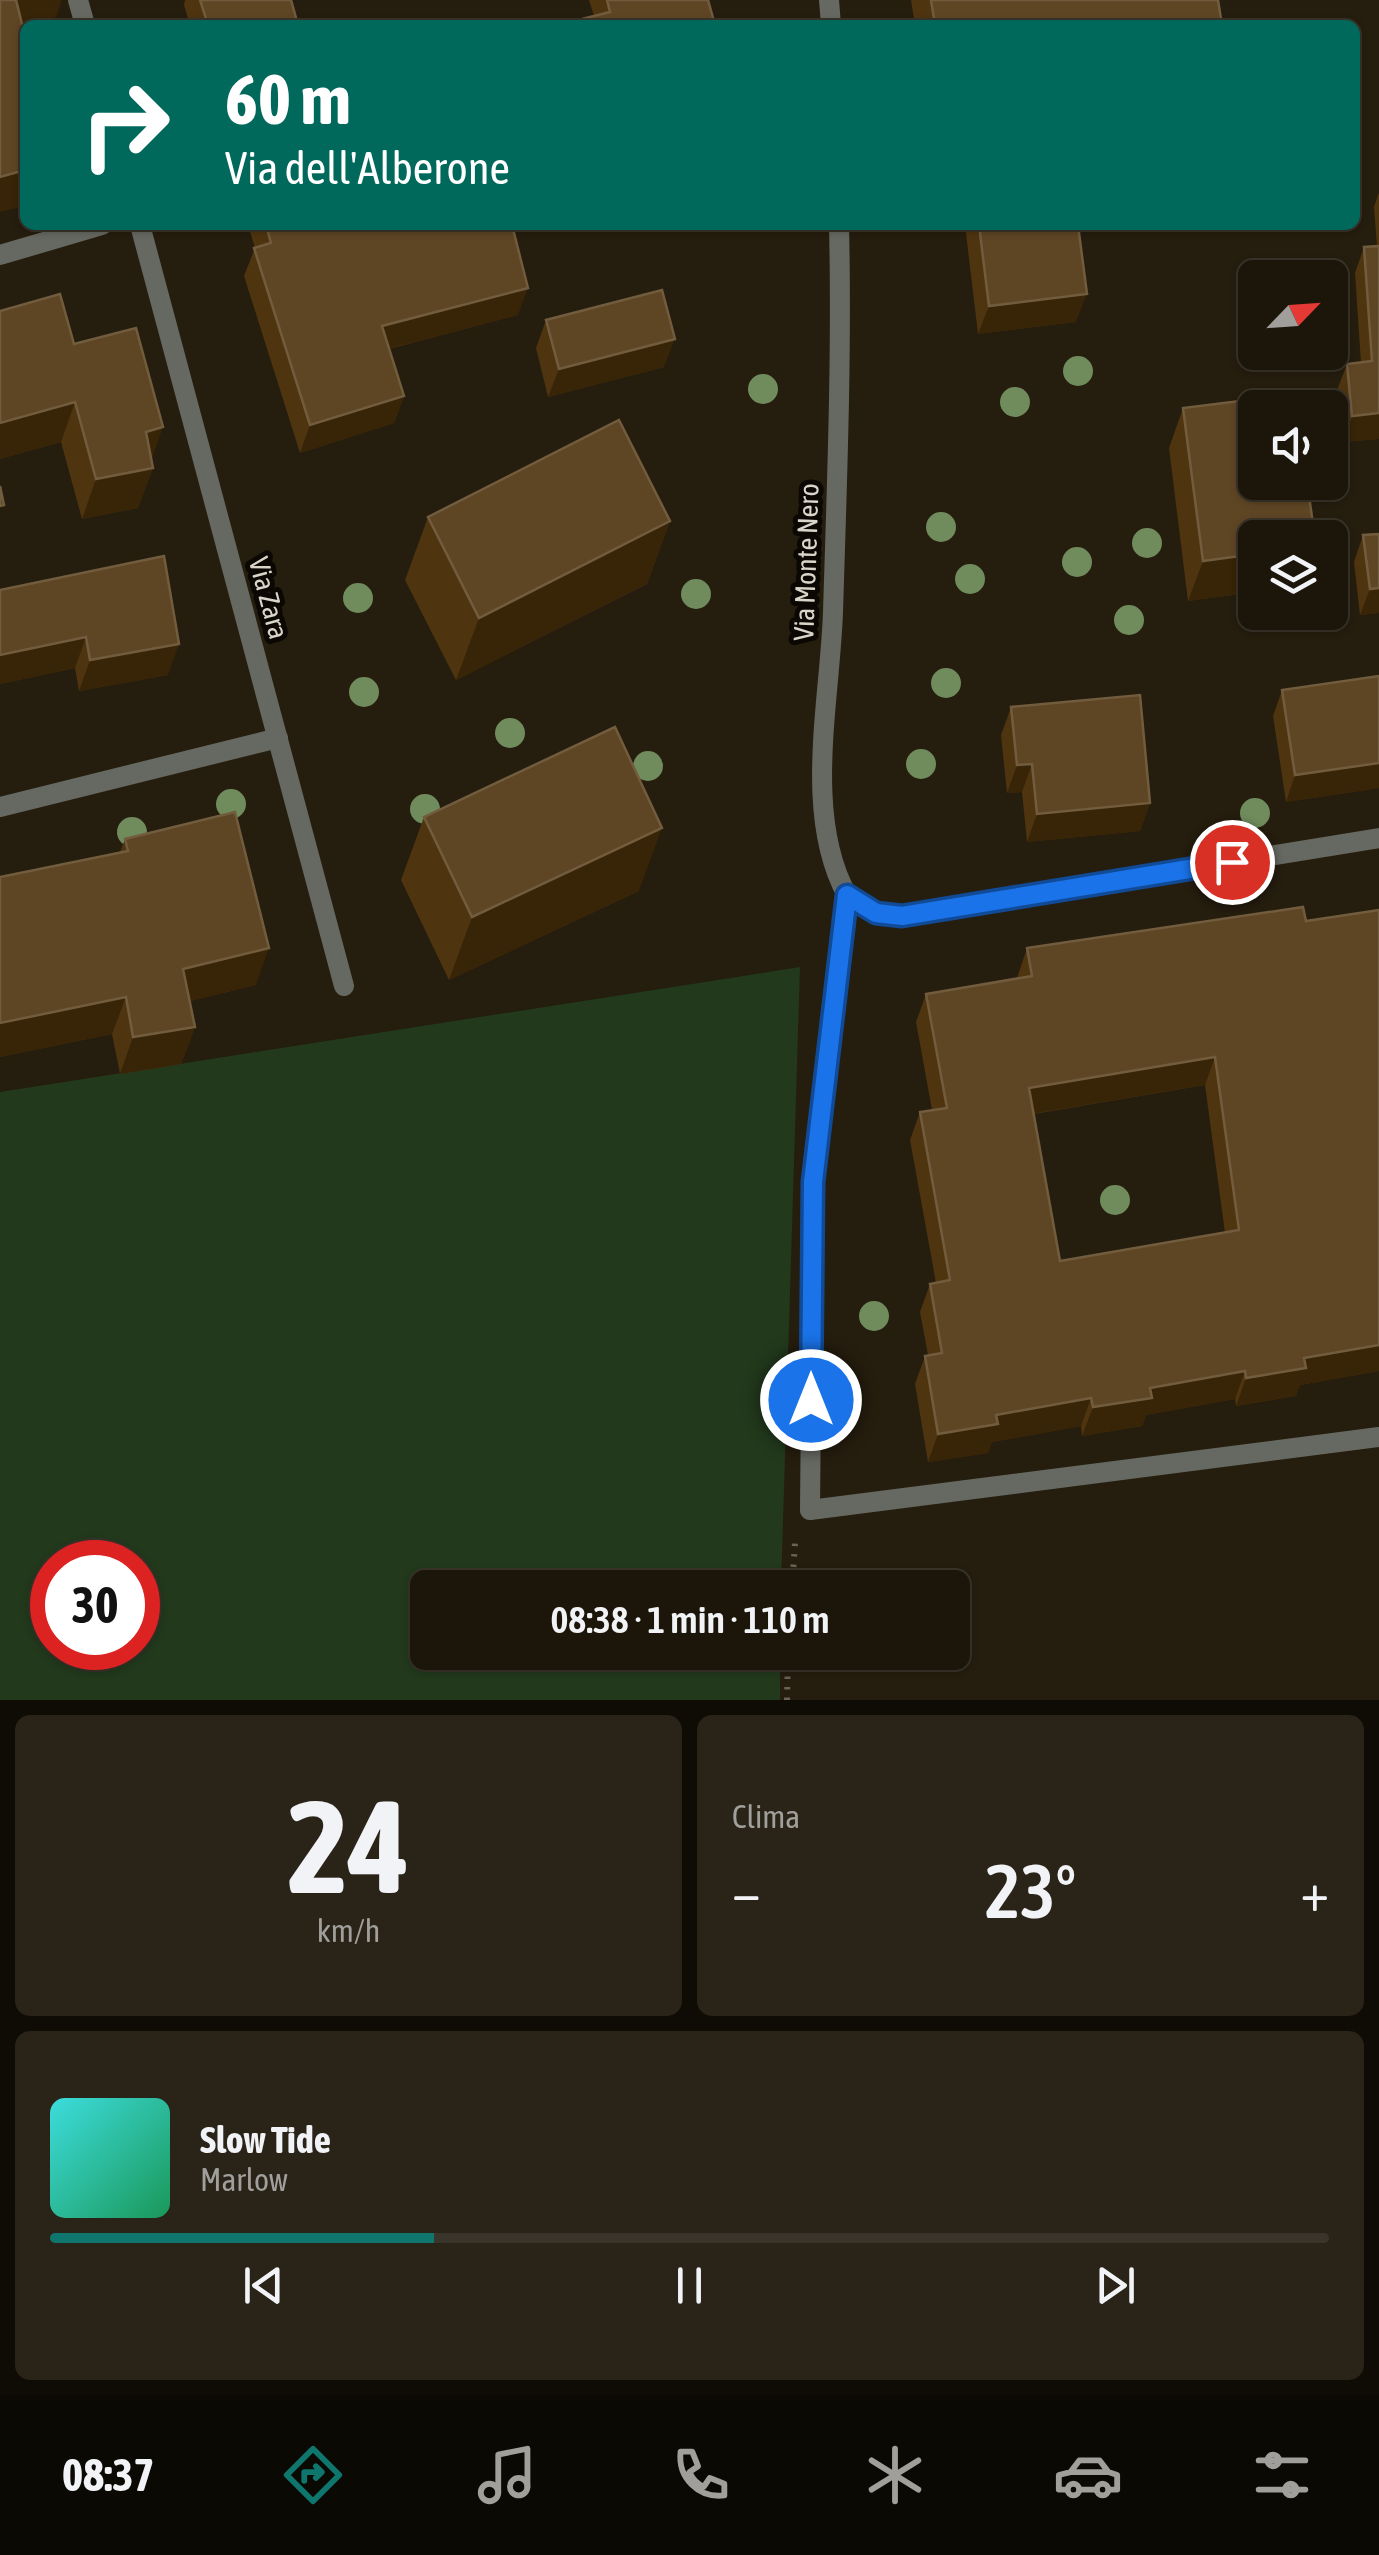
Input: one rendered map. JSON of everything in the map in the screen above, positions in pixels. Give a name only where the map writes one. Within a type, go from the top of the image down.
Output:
[{"type":"street","points":[[0,254],[84,230]]},
{"type":"street","name":"Via Zara","points":[[141,230],[344,986]]},
{"type":"street","name":"Via Monte Nero","points":[[839,230],[832,616],[822,820],[832,868],[847,895]]},
{"type":"street","points":[[0,806],[278,738]]},
{"type":"street","points":[[1379,838],[902,916],[876,913],[847,895],[813,1182],[810,1510],[1379,1437]]},
{"type":"path","points":[[787,1700],[788,1670]]},
{"type":"green space","points":[[800,967],[782,1570],[410,1570],[410,1670],[780,1670],[780,1700],[0,1700],[0,1092]]},
{"type":"building","points":[[0,0],[16,0],[21,20],[20,171],[0,177]]},
{"type":"building","points":[[200,0],[291,0],[297,20],[206,20]]},
{"type":"building","points":[[607,0],[708,0],[714,20],[578,20],[610,12]]},
{"type":"building","points":[[931,0],[1218,0],[1221,20],[934,20]]},
{"type":"building","points":[[267,230],[513,230],[528,288],[382,326],[404,396],[310,425],[254,248],[271,243]]},
{"type":"building","points":[[980,230],[1079,230],[1087,294],[989,306]]},
{"type":"building","points":[[1379,246],[1379,413],[1352,416],[1348,364],[1372,361],[1364,247]]},
{"type":"building","points":[[662,290],[675,339],[559,369],[546,320]]},
{"type":"building","points":[[60,294],[74,344],[136,328],[163,427],[146,432],[153,468],[96,479],[75,402],[0,423],[0,311]]},
{"type":"building","points":[[1238,401],[1238,500],[1310,500],[1312,520],[1238,520],[1238,556],[1203,561],[1183,408]]},
{"type":"building","points":[[619,420],[670,521],[479,618],[428,517]]},
{"type":"building","points":[[1379,534],[1379,588],[1370,589],[1363,535]]},
{"type":"building","points":[[164,556],[179,644],[90,660],[86,637],[0,655],[0,590]]},
{"type":"building","points":[[1379,676],[1379,763],[1295,775],[1282,690]]},
{"type":"building","points":[[1140,695],[1150,803],[1037,814],[1032,764],[1017,765],[1011,707]]},
{"type":"building","points":[[615,727],[662,828],[472,917],[424,817]]},
{"type":"building","points":[[235,812],[269,948],[183,969],[195,1027],[133,1037],[126,997],[0,1023],[0,877],[128,851],[125,839]]},
{"type":"building","points":[[1303,907],[1306,921],[1379,910],[1379,1345],[1304,1358],[1306,1368],[1246,1378],[1245,1371],[1150,1388],[1152,1398],[1093,1407],[1091,1398],[996,1415],[998,1424],[938,1434],[925,1356],[942,1353],[930,1284],[950,1280],[920,1112],[947,1108],[926,994],[1032,976],[1027,948]],"holes":[[[1215,1057],[1239,1230],[1060,1261],[1029,1088]]]},
{"type":"route","points":[[811,1400],[813,1182],[847,895],[876,913],[902,916],[1232,862]]}]
